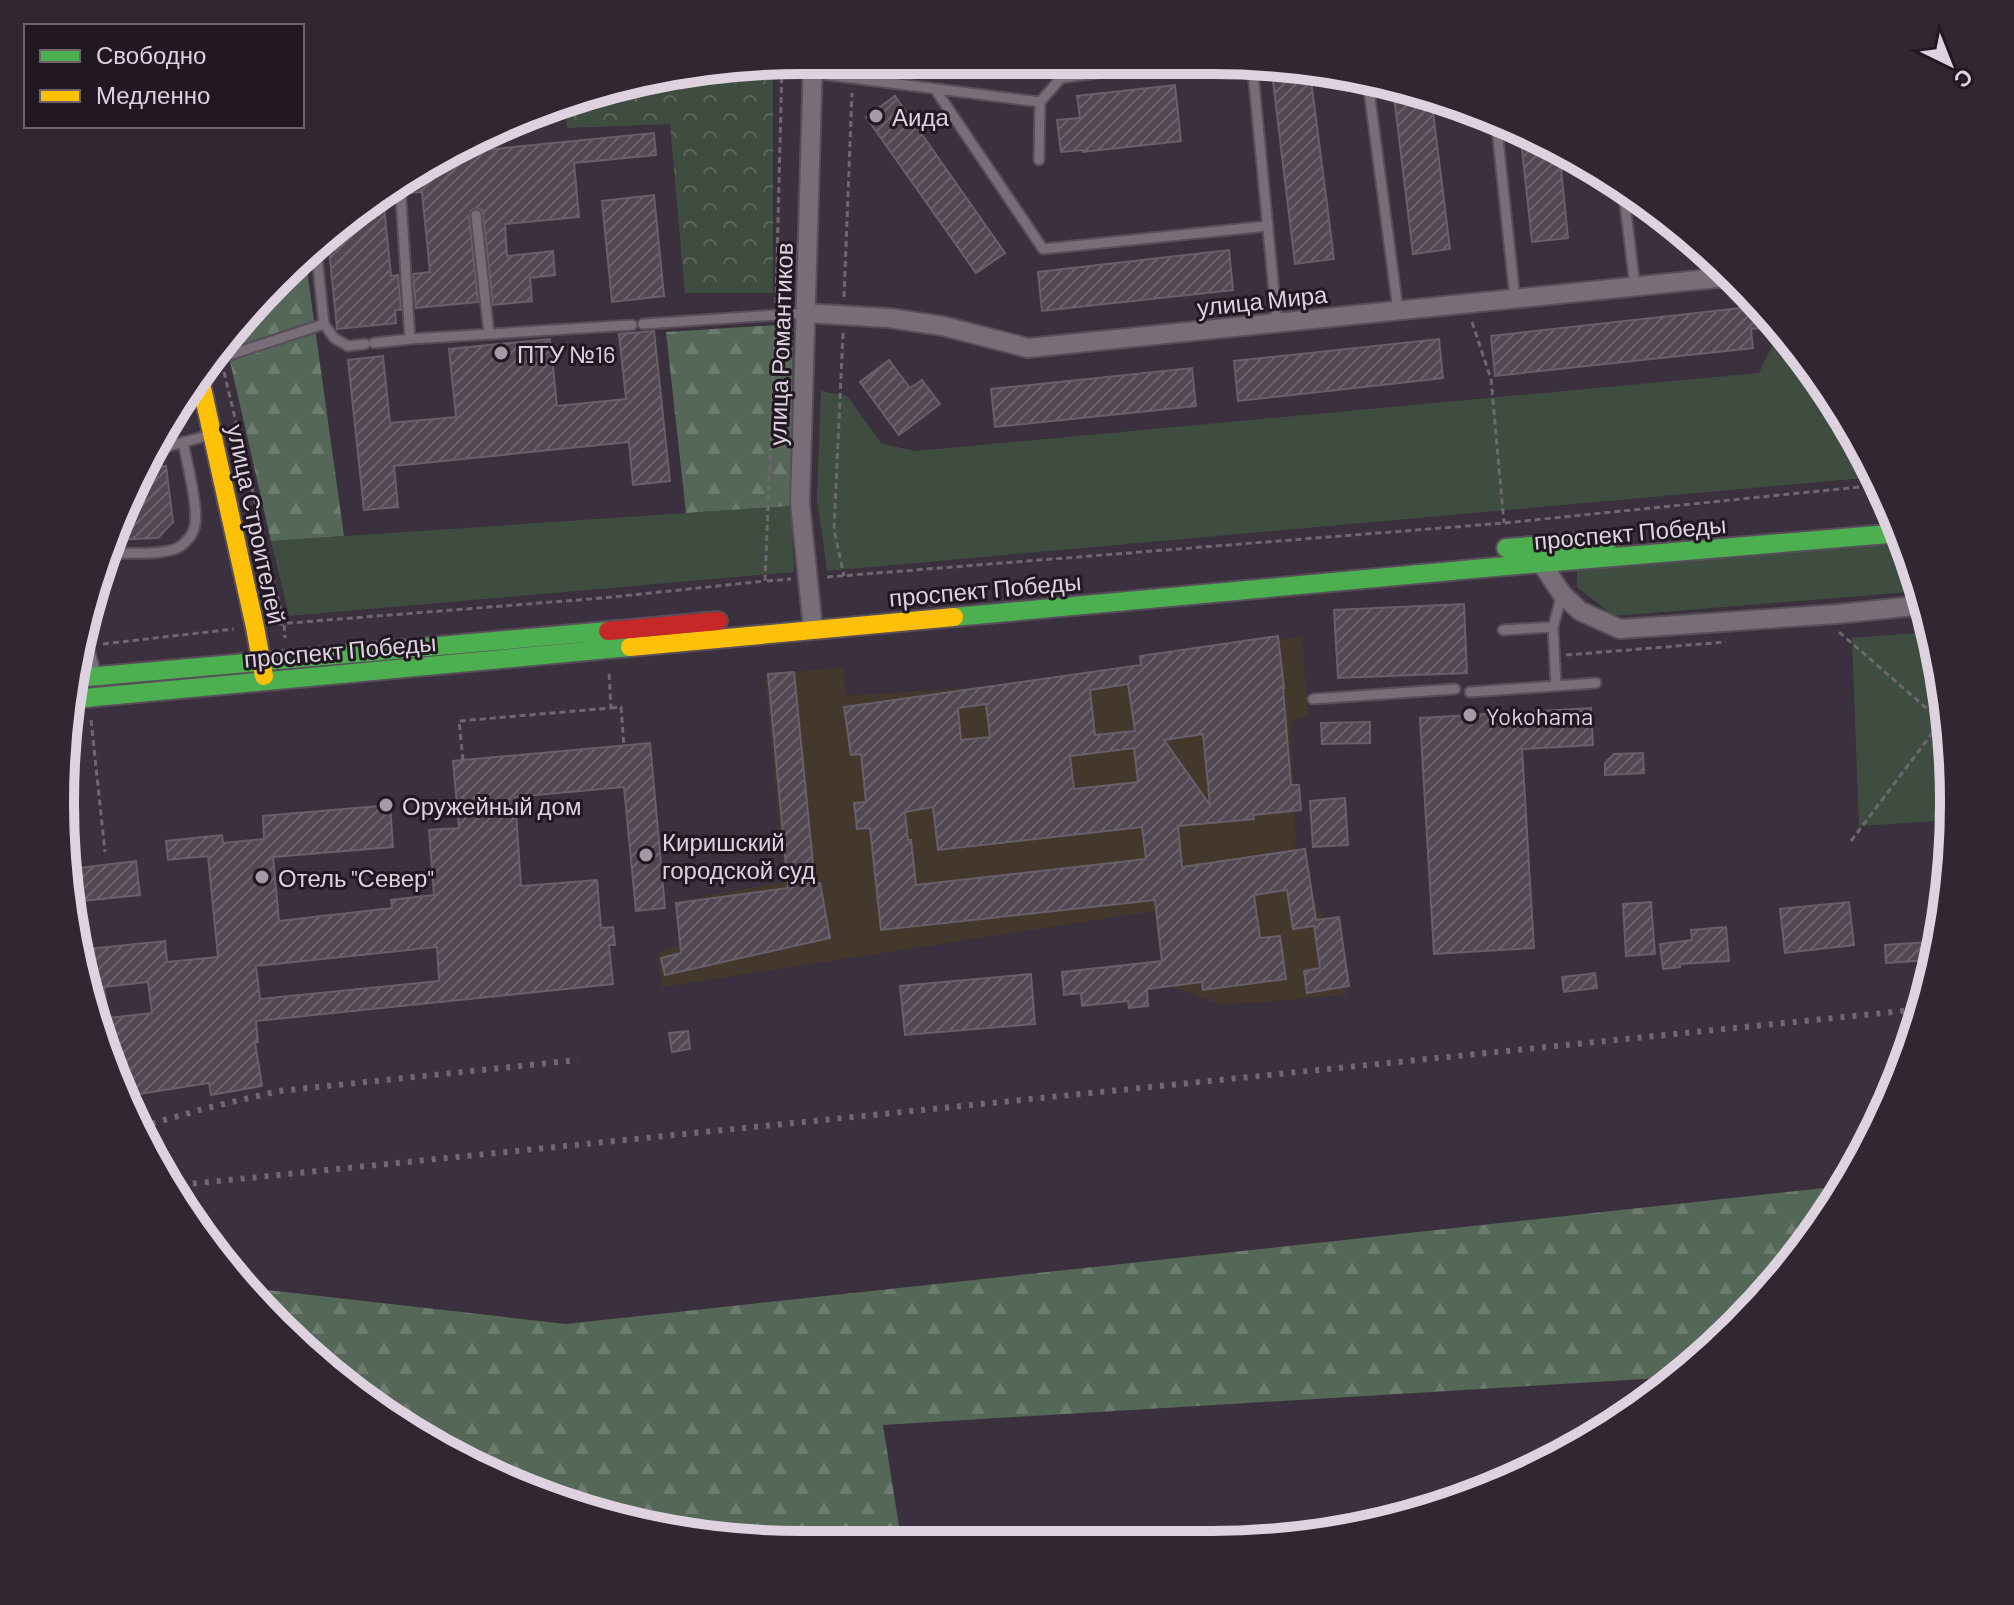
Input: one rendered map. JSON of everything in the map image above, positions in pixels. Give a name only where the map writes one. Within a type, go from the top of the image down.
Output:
[{"type":"main road","name":"улица Строителей","points":[[203,390],[265,680]]},
{"type":"main road","name":"проспект Победы","points":[[85,678],[287,658],[812,621],[1542,554],[1882,517]]},
{"type":"main road","name":"проспект Победы","points":[[869,607],[1467,552],[1542,554],[1889,534]]},
{"type":"main road","name":"проспект Победы","points":[[81,698],[554,655],[812,621],[839,610]]},
{"type":"street","name":"улица Романтиков","points":[[812,74],[800,503],[812,621]]},
{"type":"street","name":"улица Мира","points":[[805,313],[889,318],[929,324],[1028,348],[1717,278]]},
{"type":"street","points":[[1542,554],[1562,594],[1580,611],[1620,629],[1913,606]]},
{"type":"lane","points":[[855,74],[935,89],[1040,102]]},
{"type":"lane","points":[[1058,74],[1061,78]]},
{"type":"lane","points":[[1039,160],[1040,102],[1061,78],[1090,74]]},
{"type":"lane","points":[[1253,76],[1277,323]]},
{"type":"lane","points":[[935,89],[1043,249],[1268,226]]},
{"type":"lane","points":[[1369,92],[1398,310]]},
{"type":"lane","points":[[1497,132],[1515,299]]},
{"type":"lane","points":[[401,195],[410,339]]},
{"type":"lane","points":[[1625,203],[1635,286]]},
{"type":"lane","points":[[476,215],[489,334]]},
{"type":"lane","points":[[317,259],[324,324],[334,338],[348,346],[410,339],[632,325]]},
{"type":"lane","points":[[643,324],[805,313]]},
{"type":"lane","points":[[228,355],[324,324]]},
{"type":"lane","points":[[167,446],[213,434]]},
{"type":"lane","points":[[119,552],[175,549],[193,532],[196,517],[183,442]]},
{"type":"lane","points":[[1556,686],[1553,627],[1562,594]]},
{"type":"lane","points":[[1503,630],[1553,627]]},
{"type":"lane","points":[[89,655],[97,677]]},
{"type":"lane","points":[[1470,692],[1596,683]]},
{"type":"lane","points":[[1313,699],[1455,689]]},
{"type":"path","points":[[284,623],[603,598],[765,581],[782,75]]},
{"type":"path","points":[[1466,304],[1491,379],[1504,523]]},
{"type":"path","points":[[219,367],[284,623],[287,658]]},
{"type":"path","points":[[844,576],[1504,523],[1868,486]]},
{"type":"path","points":[[92,641],[222,630]]},
{"type":"path","points":[[1839,632],[1935,716]]},
{"type":"path","points":[[609,673],[611,708]]},
{"type":"path","points":[[463,760],[459,721],[621,707],[624,746]]},
{"type":"path","points":[[90,717],[105,852]]},
{"type":"path","points":[[1851,841],[1936,728]]},
{"type":"shaded area","points":[[1302,637],[1308,716],[1291,722],[1296,858],[1328,929],[1347,995],[1221,1005],[1163,983],[1154,911],[662,987],[657,953],[684,943],[679,901],[784,882],[765,675],[843,667],[846,696],[1147,676],[1146,655]]},
{"type":"green space","points":[[773,75],[773,293],[685,293],[670,124],[567,128],[566,114],[614,99],[707,80]]},
{"type":"green space","points":[[307,269],[344,536],[271,541],[228,355],[255,322]]},
{"type":"green space","points":[[793,324],[791,506],[686,513],[666,332]]},
{"type":"green space","points":[[1774,342],[1817,398],[1864,478],[827,571],[817,498],[821,391],[847,396],[882,444],[916,451],[1759,373]]},
{"type":"green space","points":[[791,506],[794,572],[289,616],[271,541]]},
{"type":"green space","points":[[1891,541],[1908,592],[1614,616],[1577,587],[1577,570]]},
{"type":"green space","points":[[1920,633],[1934,707],[1939,821],[1859,826],[1852,638]]},
{"type":"green space","points":[[1829,1187],[1759,1283],[1727,1318],[1657,1378],[883,1425],[900,1531],[802,1531],[707,1525],[614,1506],[524,1476],[480,1456],[398,1408],[322,1350],[261,1289],[566,1324]]},
{"type":"building","points":[[1272,77],[1311,81],[1334,259],[1295,264]]},
{"type":"building","points":[[1175,85],[1181,141],[1061,152],[1057,120],[1080,118],[1077,96]]},
{"type":"building","points":[[895,96],[1005,253],[976,273],[866,117]]},
{"type":"building","points":[[1394,98],[1433,109],[1450,249],[1413,254]]},
{"type":"building","points":[[654,133],[656,155],[574,163],[579,217],[505,224],[507,256],[553,251],[555,275],[530,278],[532,301],[493,305],[483,214],[476,208],[471,210],[469,216],[478,302],[416,308],[413,274],[430,272],[422,192],[408,191],[477,151]]},
{"type":"building","points":[[1521,143],[1560,163],[1568,238],[1532,242]]},
{"type":"building","points":[[654,195],[664,296],[612,302],[602,201]]},
{"type":"building","points":[[384,207],[391,276],[398,275],[401,310],[395,310],[396,323],[337,329],[329,249]]},
{"type":"building","points":[[1229,250],[1233,290],[1042,311],[1038,272]]},
{"type":"building","points":[[1746,307],[1764,328],[1751,329],[1753,348],[1495,376],[1491,336]]},
{"type":"building","name":"ПТУ №16","points":[[654,331],[670,481],[633,485],[629,442],[394,466],[398,507],[364,510],[348,360],[383,356],[390,423],[456,417],[449,349],[550,339],[557,406],[626,399],[619,334]]},
{"type":"building","points":[[1439,339],[1443,378],[1238,401],[1234,361]]},
{"type":"building","points":[[889,360],[910,388],[922,380],[940,404],[899,435],[860,382]]},
{"type":"building","points":[[1192,368],[1196,406],[995,427],[991,389]]},
{"type":"building","points":[[166,466],[173,522],[158,538],[123,540],[129,524],[156,467]]},
{"type":"building","points":[[1464,604],[1467,673],[1338,678],[1334,610]]},
{"type":"building","points":[[1278,636],[1291,785],[1299,785],[1301,810],[1253,815],[1254,819],[1178,826],[1182,867],[1305,849],[1316,920],[1339,917],[1349,986],[1307,993],[1304,971],[1320,968],[1314,926],[1293,929],[1287,890],[1254,895],[1260,938],[1280,936],[1286,979],[1203,990],[1202,982],[1147,989],[1148,1006],[1129,1008],[1128,1001],[1082,1006],[1081,993],[1064,995],[1062,972],[1162,961],[1155,900],[881,930],[870,828],[857,829],[854,803],[866,802],[861,754],[851,755],[844,707],[1141,665],[1140,656]],"holes":[[[1128,684],[1135,731],[1095,735],[1090,690]],[[986,704],[990,737],[961,740],[958,708]],[[1203,734],[1210,805],[1164,740]],[[1134,748],[1138,782],[1074,789],[1070,756]],[[933,807],[938,850],[1142,827],[1146,859],[916,885],[911,840],[908,840],[905,812]]]},
{"type":"building","points":[[794,672],[815,884],[820,883],[830,938],[665,975],[661,958],[681,953],[676,903],[788,888],[768,674]]},
{"type":"building","points":[[1591,708],[1593,745],[1522,749],[1534,948],[1434,954],[1420,718]]},
{"type":"building","points":[[1370,722],[1370,743],[1322,744],[1321,723]]},
{"type":"building","points":[[650,743],[665,908],[636,911],[624,787],[515,797],[521,886],[597,880],[601,928],[613,927],[615,945],[609,945],[613,984],[256,1021],[258,1042],[255,1042],[262,1086],[211,1095],[209,1083],[135,1095],[113,1037],[89,949],[165,941],[167,962],[218,957],[208,856],[168,860],[166,841],[222,835],[223,843],[264,839],[263,816],[390,805],[393,847],[273,857],[279,921],[392,908],[391,900],[434,895],[429,830],[459,828],[453,761]],"holes":[[[437,947],[439,981],[260,999],[256,966]],[[148,982],[152,1013],[108,1018],[104,987]]]},
{"type":"building","points":[[1643,753],[1644,773],[1605,775],[1605,763],[1614,754]]},
{"type":"building","points":[[1345,798],[1348,845],[1313,847],[1310,801]]},
{"type":"building","points":[[136,861],[140,895],[81,901],[77,868]]},
{"type":"building","points":[[1651,902],[1655,954],[1626,956],[1623,904]]},
{"type":"building","points":[[1849,902],[1854,945],[1785,953],[1780,909]]},
{"type":"building","points":[[1726,927],[1729,961],[1680,964],[1680,967],[1663,969],[1660,944],[1692,940],[1691,930]]},
{"type":"building","points":[[1926,942],[1922,961],[1886,963],[1885,945]]},
{"type":"building","points":[[1595,973],[1597,988],[1564,992],[1562,977]]},
{"type":"building","points":[[1031,974],[1035,1024],[905,1035],[900,986]]},
{"type":"building","points":[[688,1031],[690,1049],[672,1052],[669,1033]]},
{"type":"railway","points":[[183,1185],[1909,1010]]},
{"type":"railway","points":[[149,1125],[279,1091],[578,1060]]},
{"type":"traffic: fast","points":[[954,617],[1889,534]]},
{"type":"traffic: fast","points":[[1506,548],[1610,540]]},
{"type":"traffic: fast","points":[[85,677],[608,631]]},
{"type":"traffic: fast","points":[[81,698],[630,647]]},
{"type":"traffic: slow","points":[[203,390],[264,676]]},
{"type":"traffic: slow","points":[[630,647],[954,617]]},
{"type":"traffic: jam","points":[[608,631],[718,621]]},
{"type":"place","name":"Аида","points":[[876,116]]},
{"type":"place","name":"ПТУ №16","points":[[501,353]]},
{"type":"place","name":"Yokohama","points":[[1470,715]]},
{"type":"place","name":"Оружейный дом","points":[[386,805]]},
{"type":"place","name":"Киришский городской суд","points":[[646,855]]},
{"type":"place","name":"Отель \"Север\"","points":[[262,877]]}]
